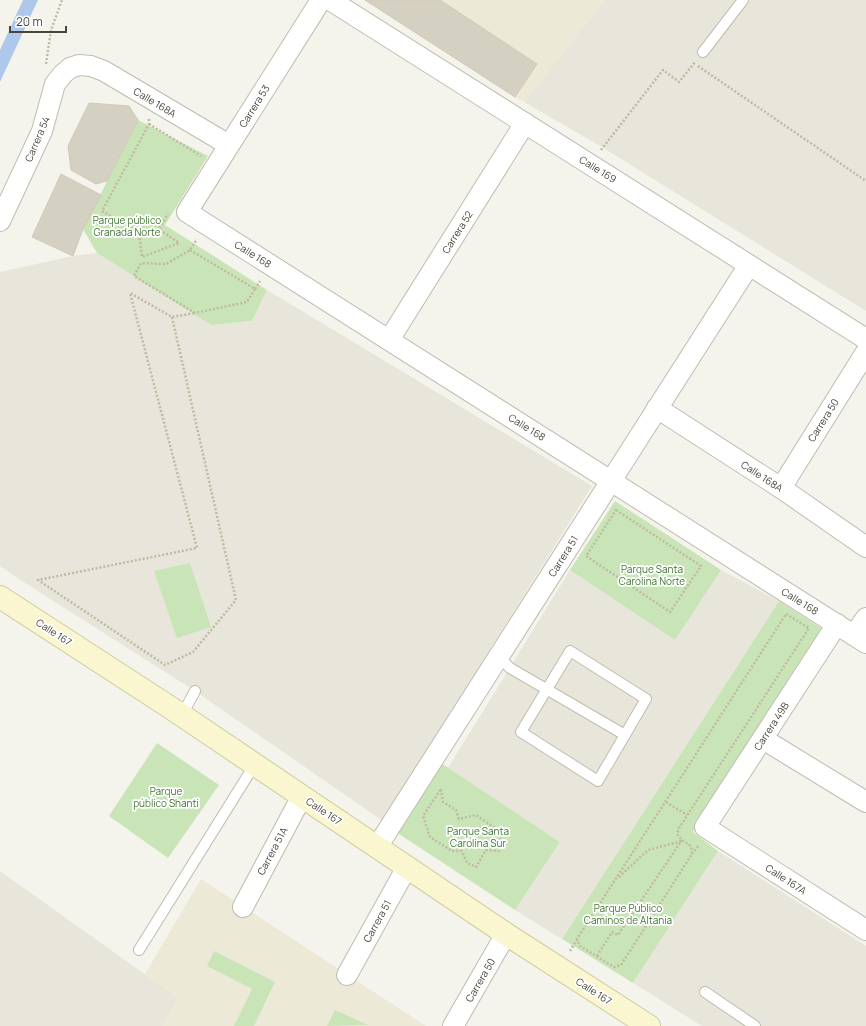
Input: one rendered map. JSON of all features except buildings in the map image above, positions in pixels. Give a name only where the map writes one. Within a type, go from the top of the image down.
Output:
[{"type":"street","name":"Carrera 53","points":[[179,210],[229,145],[321,0]]},
{"type":"street","name":"Calle 169","points":[[330,0],[866,339]]},
{"type":"street","name":"Calle 168A","points":[[79,65],[91,66],[104,71],[229,145]]},
{"type":"street","name":"Carrera 54","points":[[0,221],[42,130],[55,84],[62,74],[70,68],[79,65]]},
{"type":"street","name":"Carrera 52","points":[[389,340],[525,123]]},
{"type":"street","name":"Calle 168","points":[[179,210],[389,340],[860,639]]},
{"type":"street","name":"Carrera 51","points":[[377,847],[749,265]]},
{"type":"street","name":"Carrera 50","points":[[781,488],[866,352]]},
{"type":"street","name":"Calle 168A","points":[[657,408],[781,488],[866,547]]},
{"type":"street","name":"Calle 167","points":[[0,597],[182,715],[506,934],[649,1026]]},
{"type":"street","points":[[860,639],[866,618]]},
{"type":"street","name":"Carrera 49B","points":[[705,827],[837,624]]},
{"type":"street","points":[[763,739],[866,802]]},
{"type":"street","name":"Carrera 51A","points":[[243,907],[302,796]]},
{"type":"street","name":"Calle 167A","points":[[705,827],[866,930]]},
{"type":"street","name":"Carrera 51","points":[[347,975],[407,867]]},
{"type":"street","name":"Carrera 50","points":[[453,1026],[506,934]]},
{"type":"lane","points":[[703,52],[743,0]]},
{"type":"lane","points":[[570,652],[646,699],[625,735],[598,780],[521,732],[570,652]]},
{"type":"lane","points":[[499,656],[510,668],[625,735]]},
{"type":"lane","points":[[182,715],[195,691]]},
{"type":"lane","points":[[139,950],[255,764]]},
{"type":"lane","points":[[705,992],[755,1026]]},
{"type":"path","points":[[589,164],[663,70],[679,82],[703,52]]},
{"type":"path","points":[[694,63],[866,181]]},
{"type":"path","points":[[179,210],[159,229],[179,243],[142,257],[139,234],[102,211],[149,124],[205,158]]},
{"type":"path","points":[[172,317],[236,600],[193,652],[165,665],[38,580],[197,548],[130,293],[172,317],[195,313],[247,302],[255,289],[190,250],[166,264],[141,263],[134,276],[195,313]]},
{"type":"path","points":[[616,510],[701,566],[670,612],[586,556],[616,510]]},
{"type":"path","points":[[567,955],[577,939],[666,802],[786,614],[809,628],[679,828],[677,834],[682,840],[691,846],[692,854],[621,965],[614,967],[580,946],[577,939]]},
{"type":"path","points":[[441,789],[443,802],[456,810],[459,819],[476,815],[501,832],[499,851],[486,850],[476,867],[467,863],[462,851],[452,850],[430,837],[424,816],[441,789]]},
{"type":"path","points":[[666,802],[687,816]]},
{"type":"path","points":[[615,881],[648,850],[682,840]]},
{"type":"path","points":[[597,956],[612,932],[618,935],[682,840]]},
{"type":"shaded area","points":[[365,0],[605,0],[524,102]]},
{"type":"shaded area","points":[[604,0],[866,0],[866,311],[602,147],[524,102]]},
{"type":"shaded area","points":[[97,253],[211,325],[252,321],[267,290],[592,486],[383,821],[195,691],[0,566],[0,272],[73,256]]},
{"type":"shaded area","points":[[570,570],[675,639],[721,570],[779,601],[562,939],[515,910],[560,842],[448,768]]},
{"type":"shaded area","points":[[718,851],[866,946],[866,1026],[702,1026],[633,983]]},
{"type":"shaded area","points":[[0,871],[178,998],[163,1026],[0,1026]]},
{"type":"shaded area","points":[[201,879],[426,1026],[163,1026],[178,998],[145,974]]},
{"type":"green space","name":"Parque público Granada Norte","points":[[138,120],[208,156],[165,225],[267,290],[252,321],[211,325],[97,253],[83,229]]},
{"type":"green space","name":"Parque Santa Carolina Norte","points":[[615,501],[721,570],[675,640],[570,570]]},
{"type":"green space","points":[[190,563],[211,627],[177,638],[154,571]]},
{"type":"green space","name":"Parque Público Caminos de Altania","points":[[779,601],[824,630],[693,832],[718,851],[633,983],[562,939]]},
{"type":"green space","name":"Parque público Shanti","points":[[157,743],[219,785],[168,858],[109,816]]},
{"type":"green space","name":"Parque Santa Carolina Sur","points":[[441,763],[560,842],[515,910],[396,832]]},
{"type":"green space","points":[[214,951],[275,982],[254,1026],[234,1026],[252,989],[207,966]]},
{"type":"green space","points":[[335,1010],[368,1025],[327,1026]]},
{"type":"water","points":[[23,0],[38,0],[0,82],[0,50]]}]
